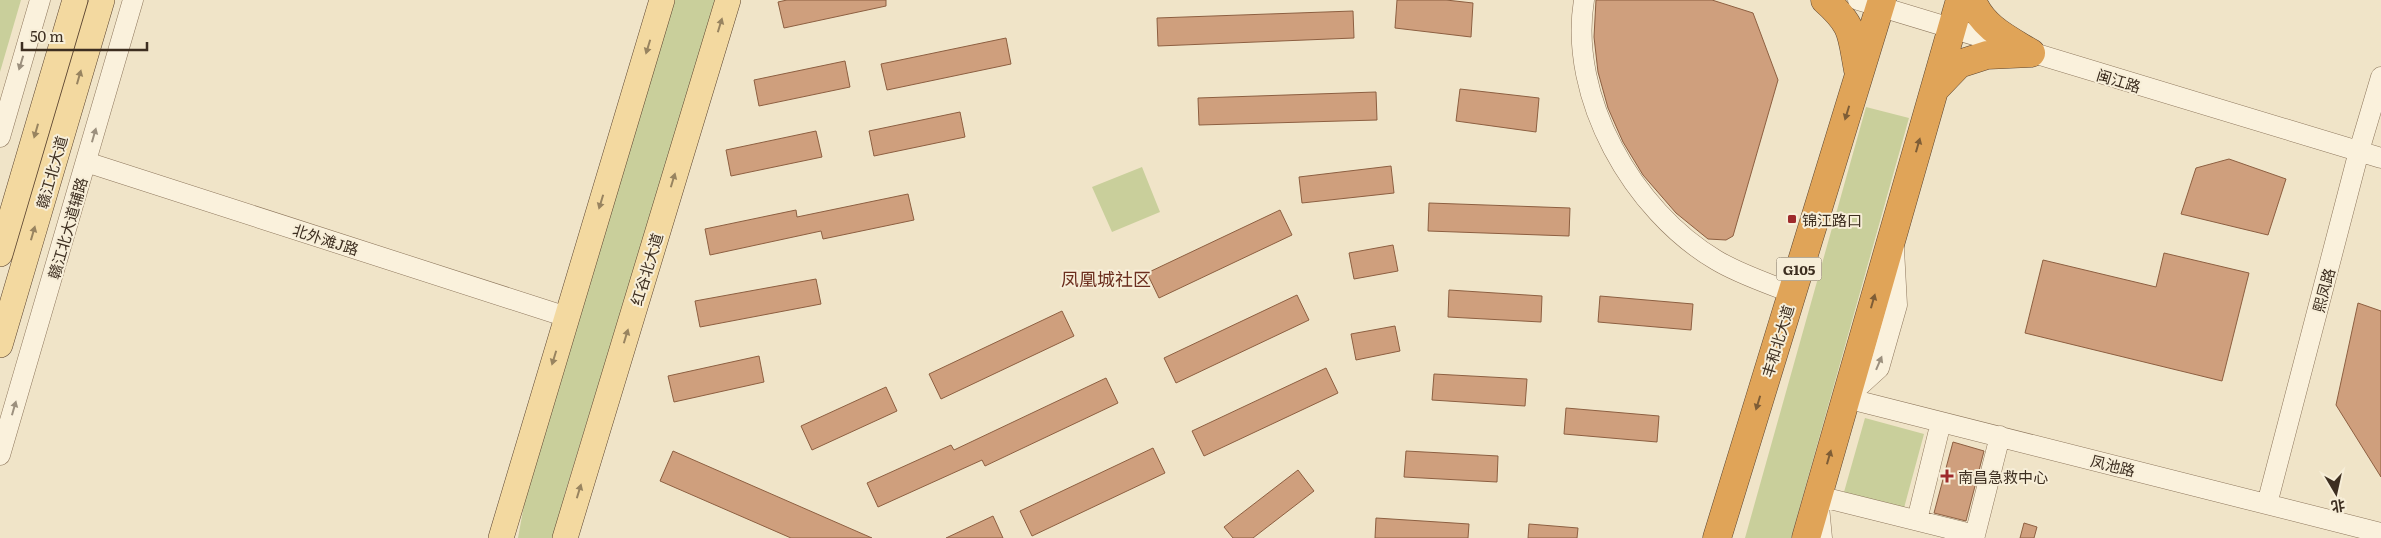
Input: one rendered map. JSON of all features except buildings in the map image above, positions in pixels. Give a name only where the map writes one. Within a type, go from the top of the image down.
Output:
[{"type":"highway","points":[[1824,0],[1842,16],[1849,26],[1859,74]]},
{"type":"highway","points":[[1806,538],[1960,0]]},
{"type":"highway","points":[[1972,0],[1977,13],[1994,30],[2031,53]]},
{"type":"highway","name":"丰和北大道","points":[[1717,538],[1859,74],[1873,2]]},
{"type":"highway","points":[[1934,90],[1959,64],[1987,55],[2031,53]]},
{"type":"main road","name":"赣江北大道","points":[[0,254],[75,0]]},
{"type":"main road","name":"赣江北大道","points":[[0,345],[102,0]]},
{"type":"main road","points":[[503,534],[662,0]]},
{"type":"main road","name":"红谷北大道","points":[[565,538],[728,0]]},
{"type":"street","points":[[0,137],[40,0]]},
{"type":"street","name":"赣江北大道辅路","points":[[0,455],[133,0]]},
{"type":"street","points":[[1584,0],[1582,45],[1587,82],[1604,128],[1623,168],[1648,202],[1681,235],[1716,260],[1792,294]]},
{"type":"street","name":"闽江路","points":[[1873,2],[1951,30],[2381,158]]},
{"type":"street","name":"熙凤路","points":[[2268,504],[2381,77]]},
{"type":"street","name":"北外滩J路","points":[[86,162],[567,317]]},
{"type":"street","name":"凤池路","points":[[1846,398],[2381,533]]},
{"type":"street","points":[[1916,520],[1941,422]]},
{"type":"street","points":[[1822,538],[1818,496],[1975,535],[2000,436]]},
{"type":"green space","points":[[0,0],[21,0],[0,72]]},
{"type":"green space","points":[[674,0],[717,0],[565,493],[557,538],[518,538],[526,494]]},
{"type":"green space","points":[[1866,107],[1909,118],[1791,538],[1745,538]]},
{"type":"green space","points":[[1142,167],[1160,212],[1112,232],[1092,187]]},
{"type":"green space","points":[[1865,418],[1924,434],[1904,508],[1844,492]]},
{"type":"place","name":"锦江路口","points":[[1792,219]]},
{"type":"place","name":"南昌急救中心","points":[[1947,476]]},
{"type":"district","name":"凤凰城社区","points":[[1106,278]]}]
